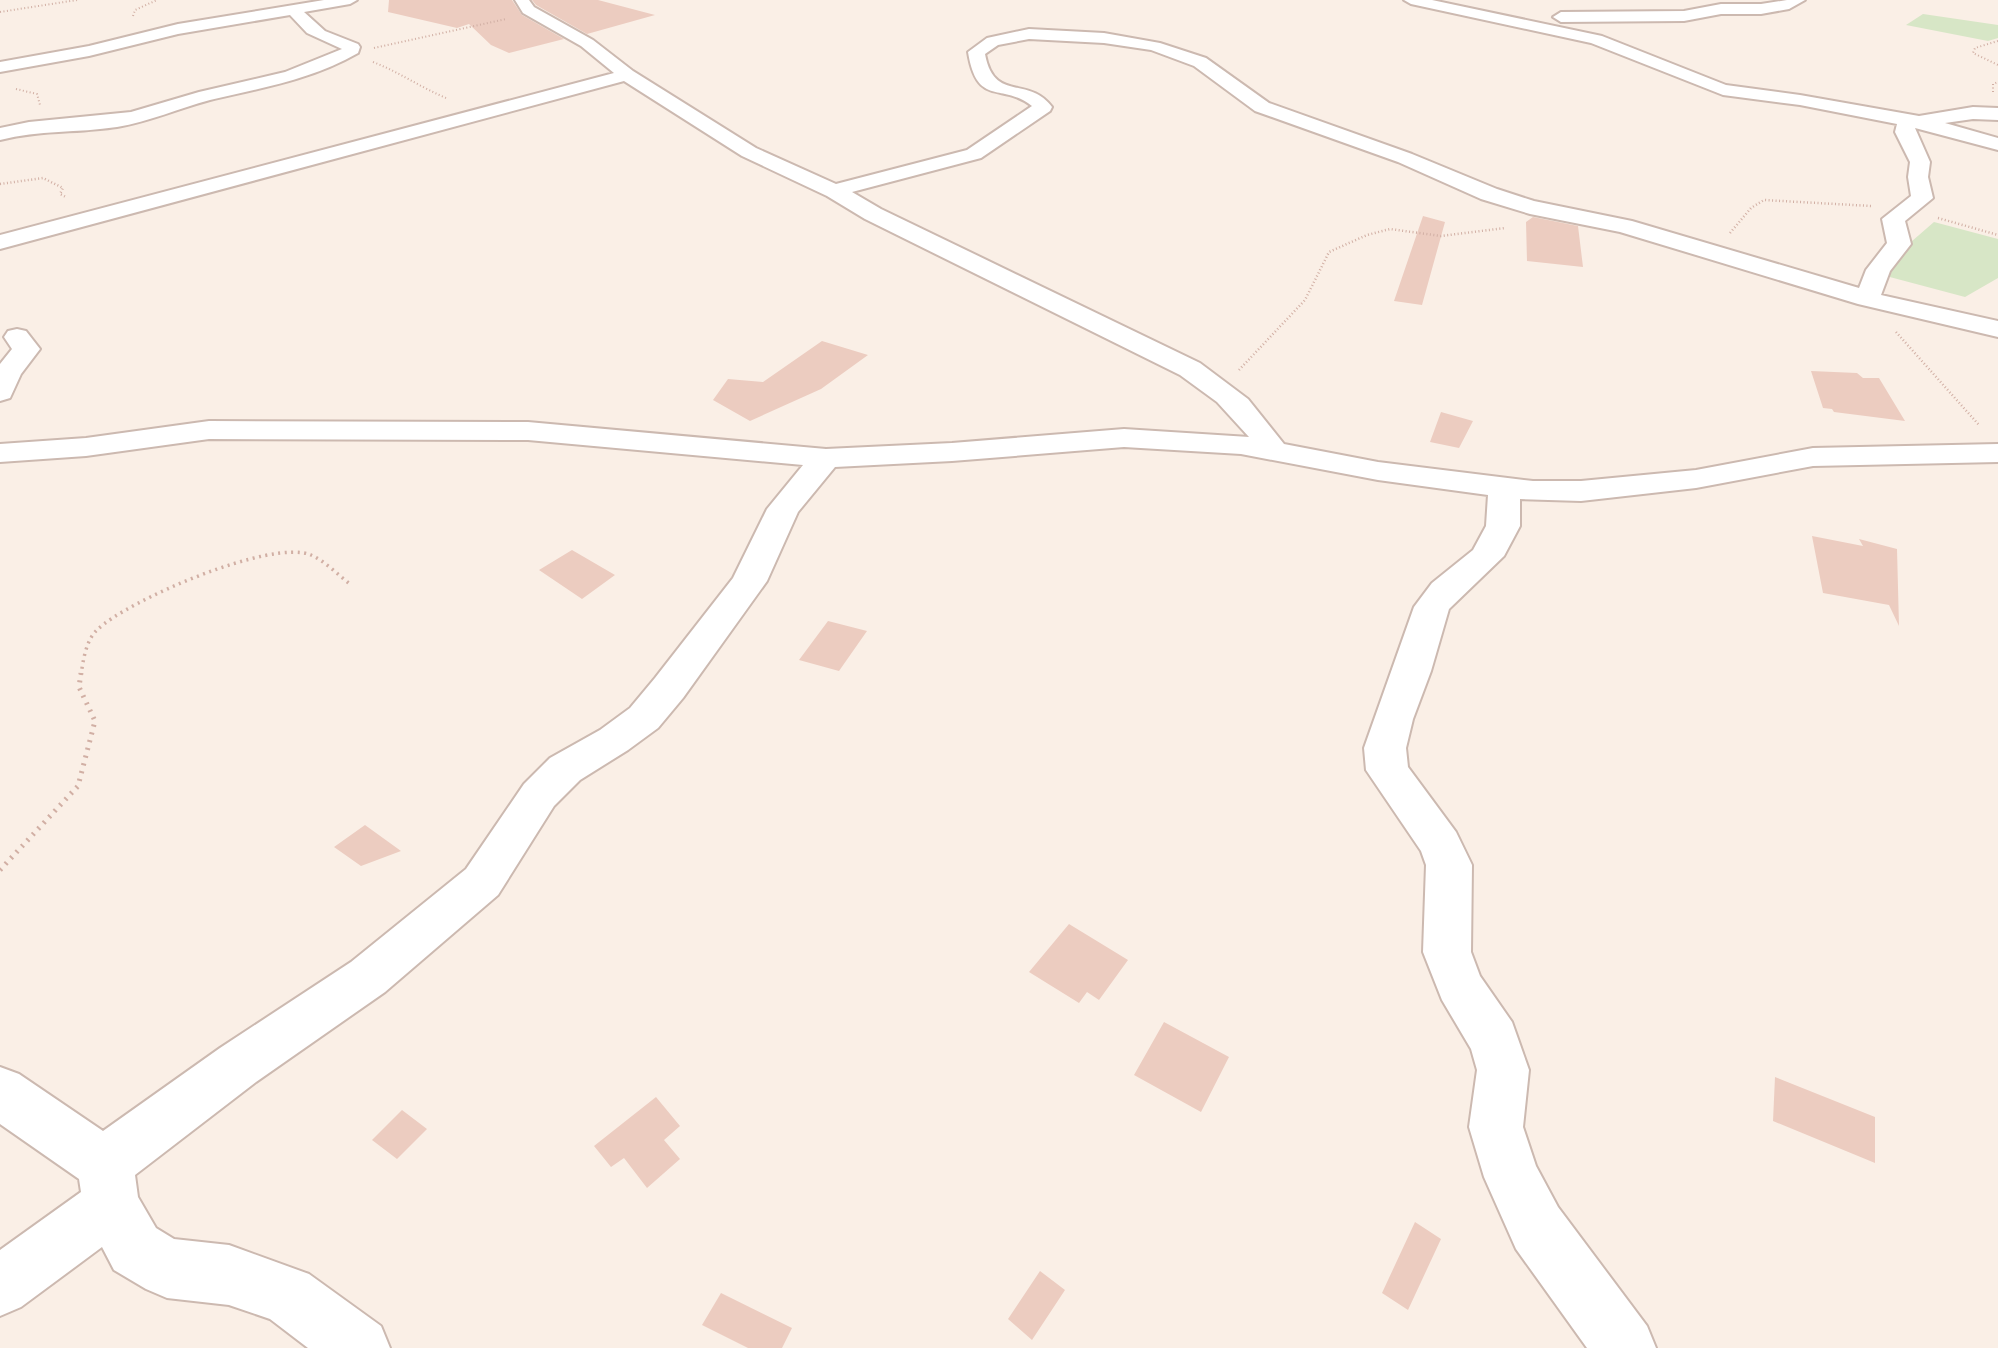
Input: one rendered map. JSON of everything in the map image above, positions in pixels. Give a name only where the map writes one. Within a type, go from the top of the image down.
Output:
[{"type":"street","points":[[0,67],[178,29],[350,0]]},
{"type":"street","points":[[1411,0],[1596,39],[1723,90],[1800,100],[1919,122],[1998,144]]},
{"type":"street","points":[[1500,17],[1684,16],[1721,9],[1761,9],[1789,5],[1798,0]]},
{"type":"street","points":[[528,7],[587,43],[627,75],[749,152],[835,191],[873,214],[1178,362],[1221,387],[1254,419],[1275,453]]},
{"type":"street","points":[[0,134],[31,127],[105,123],[151,114],[183,102],[274,81],[347,53],[352,47],[316,32],[295,10]]},
{"type":"street","points":[[835,191],[868,180],[974,154],[996,142],[1012,126],[1043,107],[1042,103],[988,83],[978,73],[976,52],[992,41],[1009,36],[1055,33],[1104,38],[1176,52],[1200,62],[1262,107],[1405,158],[1489,194],[1565,215],[1624,226],[1867,299],[1998,329]]},
{"type":"street","points":[[0,242],[627,75]]},
{"type":"street","points":[[1867,299],[1878,270],[1899,244],[1893,219],[1897,213],[1922,198],[1917,177],[1920,162],[1905,132],[1906,124],[1973,113],[1998,114]]},
{"type":"street","points":[[0,392],[7,373],[26,349],[17,337]]},
{"type":"street","points":[[0,453],[86,447],[209,430],[528,431],[826,458],[952,452],[1124,438],[1241,445],[1378,471],[1504,489],[1581,491],[1696,479],[1813,457],[1998,453]]},
{"type":"street","points":[[0,1286],[238,1065],[368,977],[482,882],[540,795],[565,769],[614,740],[644,718],[669,688],[749,581],[783,509],[826,458]]},
{"type":"street","points":[[1504,489],[1503,526],[1487,556],[1445,591],[1432,607],[1412,671],[1392,719],[1385,748],[1387,770],[1440,844],[1449,865],[1447,952],[1459,985],[1494,1039],[1497,1049],[1503,1070],[1496,1127],[1512,1177],[1537,1228],[1625,1348]]},
{"type":"street","points":[[0,1092],[62,1137],[108,1184],[135,1249],[167,1268],[229,1275],[288,1295],[359,1348]]},
{"type":"path","points":[[0,12],[77,0]]},
{"type":"path","points":[[347,53],[528,7]]},
{"type":"path","points":[[1998,41],[1975,48],[1973,53],[1998,65]]},
{"type":"path","points":[[347,53],[381,64],[418,86],[446,97],[449,112],[444,123]]},
{"type":"path","points":[[31,127],[52,117],[41,112],[37,94],[13,87],[29,72],[35,61]]},
{"type":"path","points":[[0,184],[43,178],[63,188],[60,194],[107,215]]},
{"type":"path","points":[[1740,260],[1730,234],[1731,229],[1751,208],[1764,200],[1906,210],[1998,235]]},
{"type":"path","points":[[1221,387],[1305,300],[1329,253],[1367,235],[1390,229],[1441,236],[1522,226],[1565,215]]},
{"type":"path","points":[[1867,299],[1980,427]]},
{"type":"path","points":[[0,870],[78,786],[95,720],[79,687],[84,657],[94,632],[119,611],[157,592],[277,553],[310,554],[350,584]]},
{"type":"green space","points":[[1923,14],[1998,25],[1998,38],[1988,41],[1906,25]]},
{"type":"green space","points":[[1934,222],[1998,239],[1998,278],[1965,297],[1886,276],[1881,268]]},
{"type":"building","points":[[389,0],[512,0],[522,15],[564,39],[509,53],[491,45],[469,24],[457,28],[388,12]]},
{"type":"building","points":[[532,0],[598,0],[655,15],[587,34],[536,5]]},
{"type":"building","points":[[1423,216],[1445,222],[1422,305],[1394,301]]},
{"type":"building","points":[[1533,217],[1578,226],[1583,267],[1527,261],[1526,222]]},
{"type":"building","points":[[822,341],[868,355],[821,389],[750,421],[713,400],[728,379],[763,382]]},
{"type":"building","points":[[1811,371],[1857,373],[1863,378],[1879,378],[1905,421],[1834,412],[1832,409],[1823,408]]},
{"type":"building","points":[[1441,412],[1473,421],[1459,448],[1430,442]]},
{"type":"building","points":[[1812,536],[1863,546],[1859,539],[1897,549],[1899,626],[1889,605],[1823,593]]},
{"type":"building","points":[[572,550],[615,575],[582,599],[539,570]]},
{"type":"building","points":[[828,621],[867,631],[839,671],[799,660]]},
{"type":"building","points":[[365,825],[401,851],[361,866],[334,847]]},
{"type":"building","points":[[1069,924],[1128,960],[1099,1000],[1087,992],[1079,1003],[1029,972]]},
{"type":"building","points":[[1164,1022],[1229,1057],[1201,1112],[1134,1075]]},
{"type":"building","points":[[1775,1077],[1875,1117],[1875,1163],[1773,1121]]},
{"type":"building","points":[[656,1097],[680,1126],[664,1140],[680,1159],[647,1188],[624,1158],[611,1167],[594,1146]]},
{"type":"building","points":[[402,1110],[427,1129],[397,1159],[372,1140]]},
{"type":"building","points":[[1415,1222],[1441,1239],[1408,1310],[1382,1293]]},
{"type":"building","points":[[1040,1271],[1065,1290],[1032,1340],[1008,1319]]},
{"type":"building","points":[[721,1293],[792,1328],[782,1348],[748,1348],[702,1325]]}]
